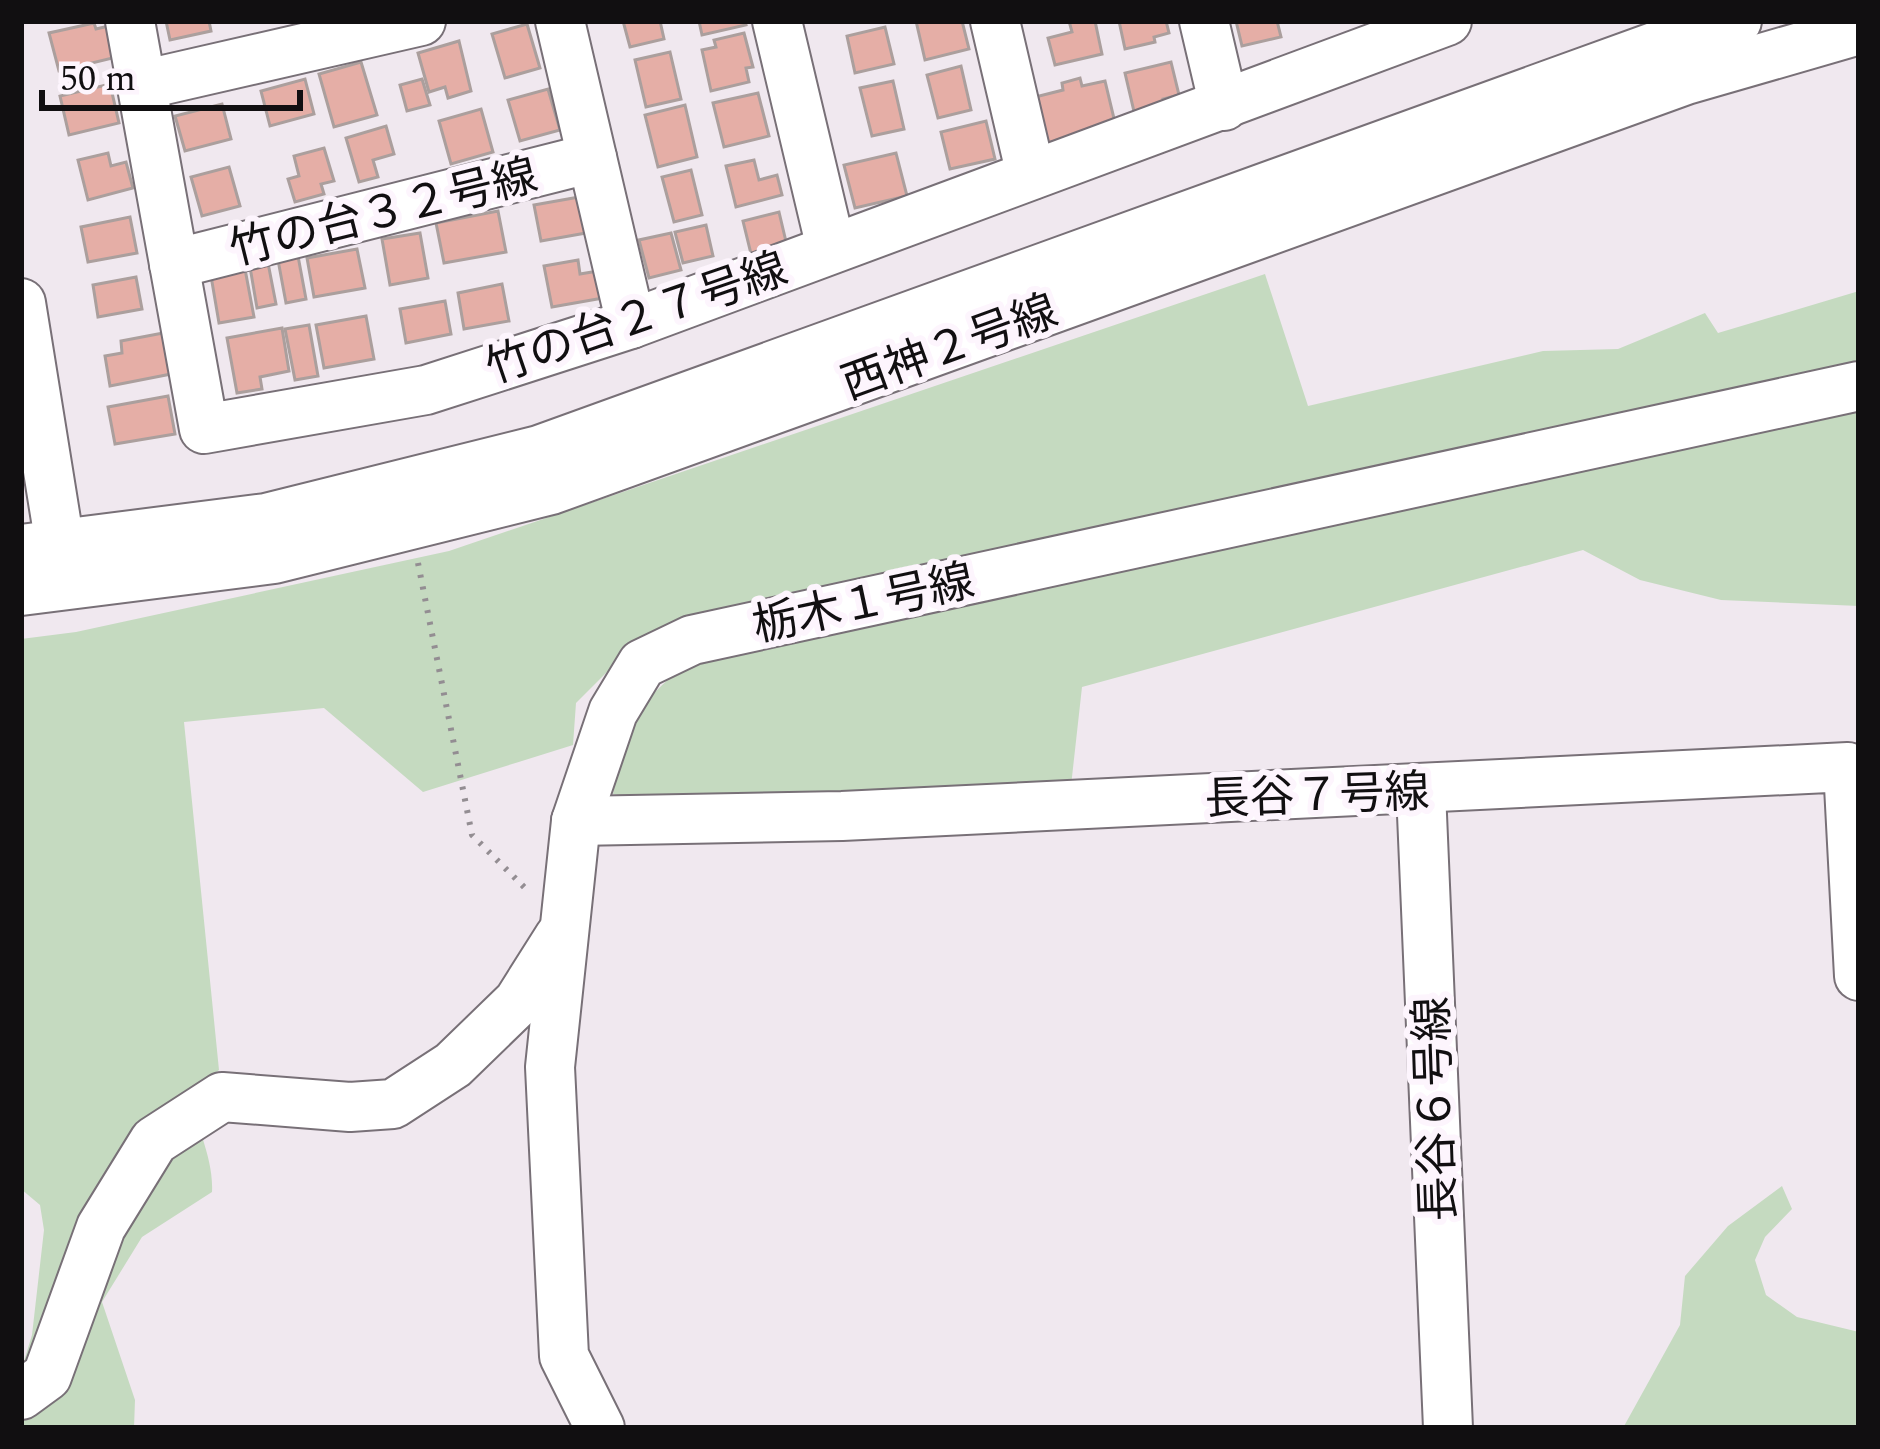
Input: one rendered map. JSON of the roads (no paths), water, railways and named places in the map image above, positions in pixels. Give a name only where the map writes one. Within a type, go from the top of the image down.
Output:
[{"type":"street","name":"竹の台２７号線","points":[[130,21],[204,429],[426,390],[631,324],[1447,21]]},
{"type":"street","points":[[142,85],[421,21]]},
{"type":"street","points":[[560,21],[631,324]]},
{"type":"street","points":[[777,21],[831,248]]},
{"type":"street","points":[[995,21],[1031,175]]},
{"type":"street","points":[[1204,21],[1224,106]]},
{"type":"street","name":"西神２号線","points":[[42,567],[266,518],[538,450],[1628,56],[1737,21]]},
{"type":"street","name":"西神２号線","points":[[42,567],[274,560],[551,490],[1686,80],[1859,29]]},
{"type":"street","name":"竹の台３２号線","points":[[174,264],[592,158]]},
{"type":"street","points":[[21,303],[42,567]]},
{"type":"street","name":"栃木１号線","points":[[600,1428],[564,1356],[550,1067],[576,821],[613,712],[642,664],[692,640],[1859,386]]},
{"type":"street","name":"長谷７号線","points":[[576,821],[842,816],[1848,767],[1859,976]]},
{"type":"street","name":"長谷６号線","points":[[1420,791],[1448,1428]]},
{"type":"street","points":[[21,1395],[47,1376],[101,1227],[154,1141],[222,1097],[350,1107],[393,1104],[453,1065],[518,1002],[565,928]]}]
